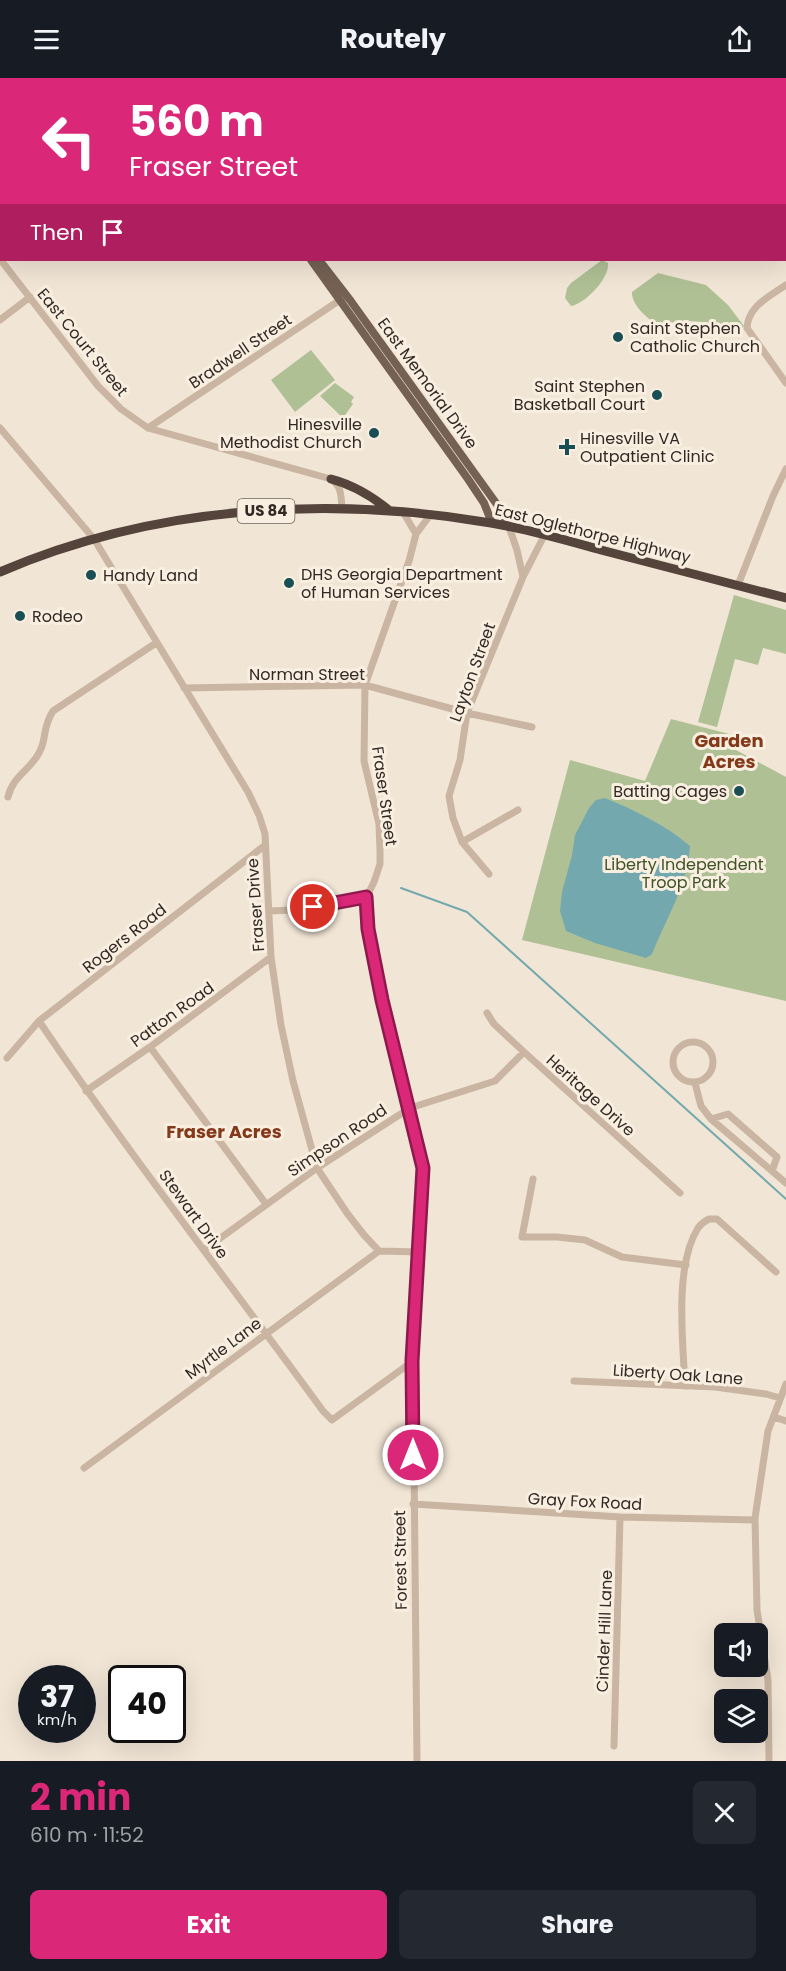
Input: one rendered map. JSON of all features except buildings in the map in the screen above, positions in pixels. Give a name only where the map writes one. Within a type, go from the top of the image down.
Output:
[{"type":"highway","points":[[331,479],[345,482],[362,491],[390,511]]},
{"type":"highway","name":"US 84","points":[[0,572],[22,562],[94,539],[193,517],[268,511],[342,509],[390,511]]},
{"type":"highway","name":"East Oglethorpe Highway","points":[[390,511],[492,523],[786,598]]},
{"type":"main road","name":"East Memorial Drive","points":[[312,261],[343,298],[501,510],[509,527]]},
{"type":"main road","name":"East Memorial Drive","points":[[320,261],[484,503],[492,523]]},
{"type":"street","name":"East Court Street","points":[[2,261],[98,386],[121,409],[148,428],[331,479]]},
{"type":"street","points":[[786,285],[750,313],[747,328],[786,383]]},
{"type":"street","points":[[0,319],[30,297]]},
{"type":"street","name":"Bradwell Street","points":[[148,428],[343,298]]},
{"type":"street","name":"Fraser Drive","points":[[0,428],[94,539],[249,792],[265,834],[272,957],[281,1025],[290,1070],[317,1168],[347,1214],[379,1251]]},
{"type":"street","points":[[738,585],[786,469]]},
{"type":"street","points":[[331,479],[340,490],[342,509]]},
{"type":"street","points":[[403,512],[416,534]]},
{"type":"street","name":"Fraser Street","points":[[366,897],[380,864],[380,850],[379,824],[364,761],[365,685],[409,561],[416,534],[430,514]]},
{"type":"street","points":[[509,527],[523,577]]},
{"type":"street","name":"Layton Street","points":[[489,874],[462,842],[453,818],[449,796],[460,760],[467,713],[523,577],[544,536]]},
{"type":"street","points":[[8,797],[14,781],[40,752],[46,722],[53,711],[156,643]]},
{"type":"street","name":"Norman Street","points":[[184,688],[365,685],[467,713],[532,727]]},
{"type":"street","points":[[462,842],[518,810]]},
{"type":"street","name":"Rogers Road","points":[[7,1058],[39,1021],[264,846]]},
{"type":"street","points":[[269,911],[291,910],[366,897]]},
{"type":"street","name":"Forest Street","points":[[366,897],[368,929],[382,1000],[423,1168],[412,1361],[417,1761]]},
{"type":"street","name":"Patton Road","points":[[86,1091],[272,957]]},
{"type":"street","name":"Heritage Drive","points":[[488,1013],[494,1024],[680,1193]]},
{"type":"street","name":"Stewart Drive","points":[[39,1021],[86,1091],[265,1334],[332,1420],[412,1361]]},
{"type":"street","points":[[689,1042],[699,1042],[706,1046],[714,1061],[708,1077],[695,1083],[678,1076],[672,1062],[677,1049],[689,1042]]},
{"type":"street","points":[[150,1047],[266,1204]]},
{"type":"street","name":"Simpson Road","points":[[204,1250],[317,1168],[410,1108],[495,1081],[524,1052]]},
{"type":"street","points":[[695,1083],[701,1106],[711,1119],[786,1183]]},
{"type":"street","points":[[711,1119],[728,1114],[777,1157],[772,1171]]},
{"type":"street","points":[[533,1179],[522,1237],[585,1240],[622,1257],[686,1265]]},
{"type":"street","points":[[685,1386],[683,1295],[686,1265],[699,1226],[709,1219],[717,1219],[776,1272]]},
{"type":"street","points":[[379,1251],[419,1252]]},
{"type":"street","name":"Myrtle Lane","points":[[84,1468],[379,1251]]},
{"type":"street","name":"Liberty Oak Lane","points":[[574,1381],[685,1386],[766,1394],[780,1398]]},
{"type":"street","points":[[769,1761],[768,1680],[757,1610],[755,1520],[764,1449],[786,1384]]},
{"type":"street","points":[[774,1417],[786,1421]]},
{"type":"street","name":"Gray Fox Road","points":[[413,1504],[620,1517],[755,1520]]},
{"type":"street","name":"Cinder Hill Lane","points":[[614,1746],[620,1517]]},
{"type":"green space","points":[[601,261],[608,263],[608,269],[601,283],[583,301],[571,306],[565,298],[567,288]]},
{"type":"green space","points":[[658,273],[706,285],[728,305],[744,326],[742,328],[688,321],[660,325],[653,322],[637,306],[632,292]]},
{"type":"green space","points":[[311,350],[335,380],[295,412],[271,380]]},
{"type":"green space","points":[[335,383],[354,397],[351,402],[353,404],[343,418],[320,396]]},
{"type":"green space","points":[[734,595],[786,610],[786,654],[763,648],[758,665],[735,659],[717,727],[698,722]]},
{"type":"green space","name":"Liberty Independent Troop Park","points":[[671,719],[737,736],[734,749],[786,777],[786,1001],[522,940],[570,760],[645,781]]},
{"type":"water","points":[[605,798],[671,831],[690,846],[685,874],[676,901],[652,954],[646,958],[595,943],[566,931],[560,911],[575,835],[589,808],[596,800]]},
{"type":"waterway","points":[[401,888],[467,912],[786,1199]]},
{"type":"place","name":"Saint Stephen Catholic Church","points":[[618,337]]},
{"type":"place","name":"Saint Stephen Basketball Court","points":[[657,395]]},
{"type":"place","name":"Hinesville Methodist Church","points":[[374,433]]},
{"type":"place","name":"Hinesville VA Outpatient Clinic","points":[[567,447]]},
{"type":"place","name":"Handy Land","points":[[91,575]]},
{"type":"place","name":"DHS Georgia Department of Human Services","points":[[289,583]]},
{"type":"place","name":"Rodeo","points":[[20,616]]},
{"type":"place","name":"Batting Cages","points":[[739,791]]},
{"type":"district","name":"Garden Acres","points":[[729,751]]},
{"type":"district","name":"Fraser Acres","points":[[224,1132]]},
{"type":"route","points":[[313,907],[366,897],[368,929],[382,1000],[423,1168],[412,1361],[413,1455]]}]
